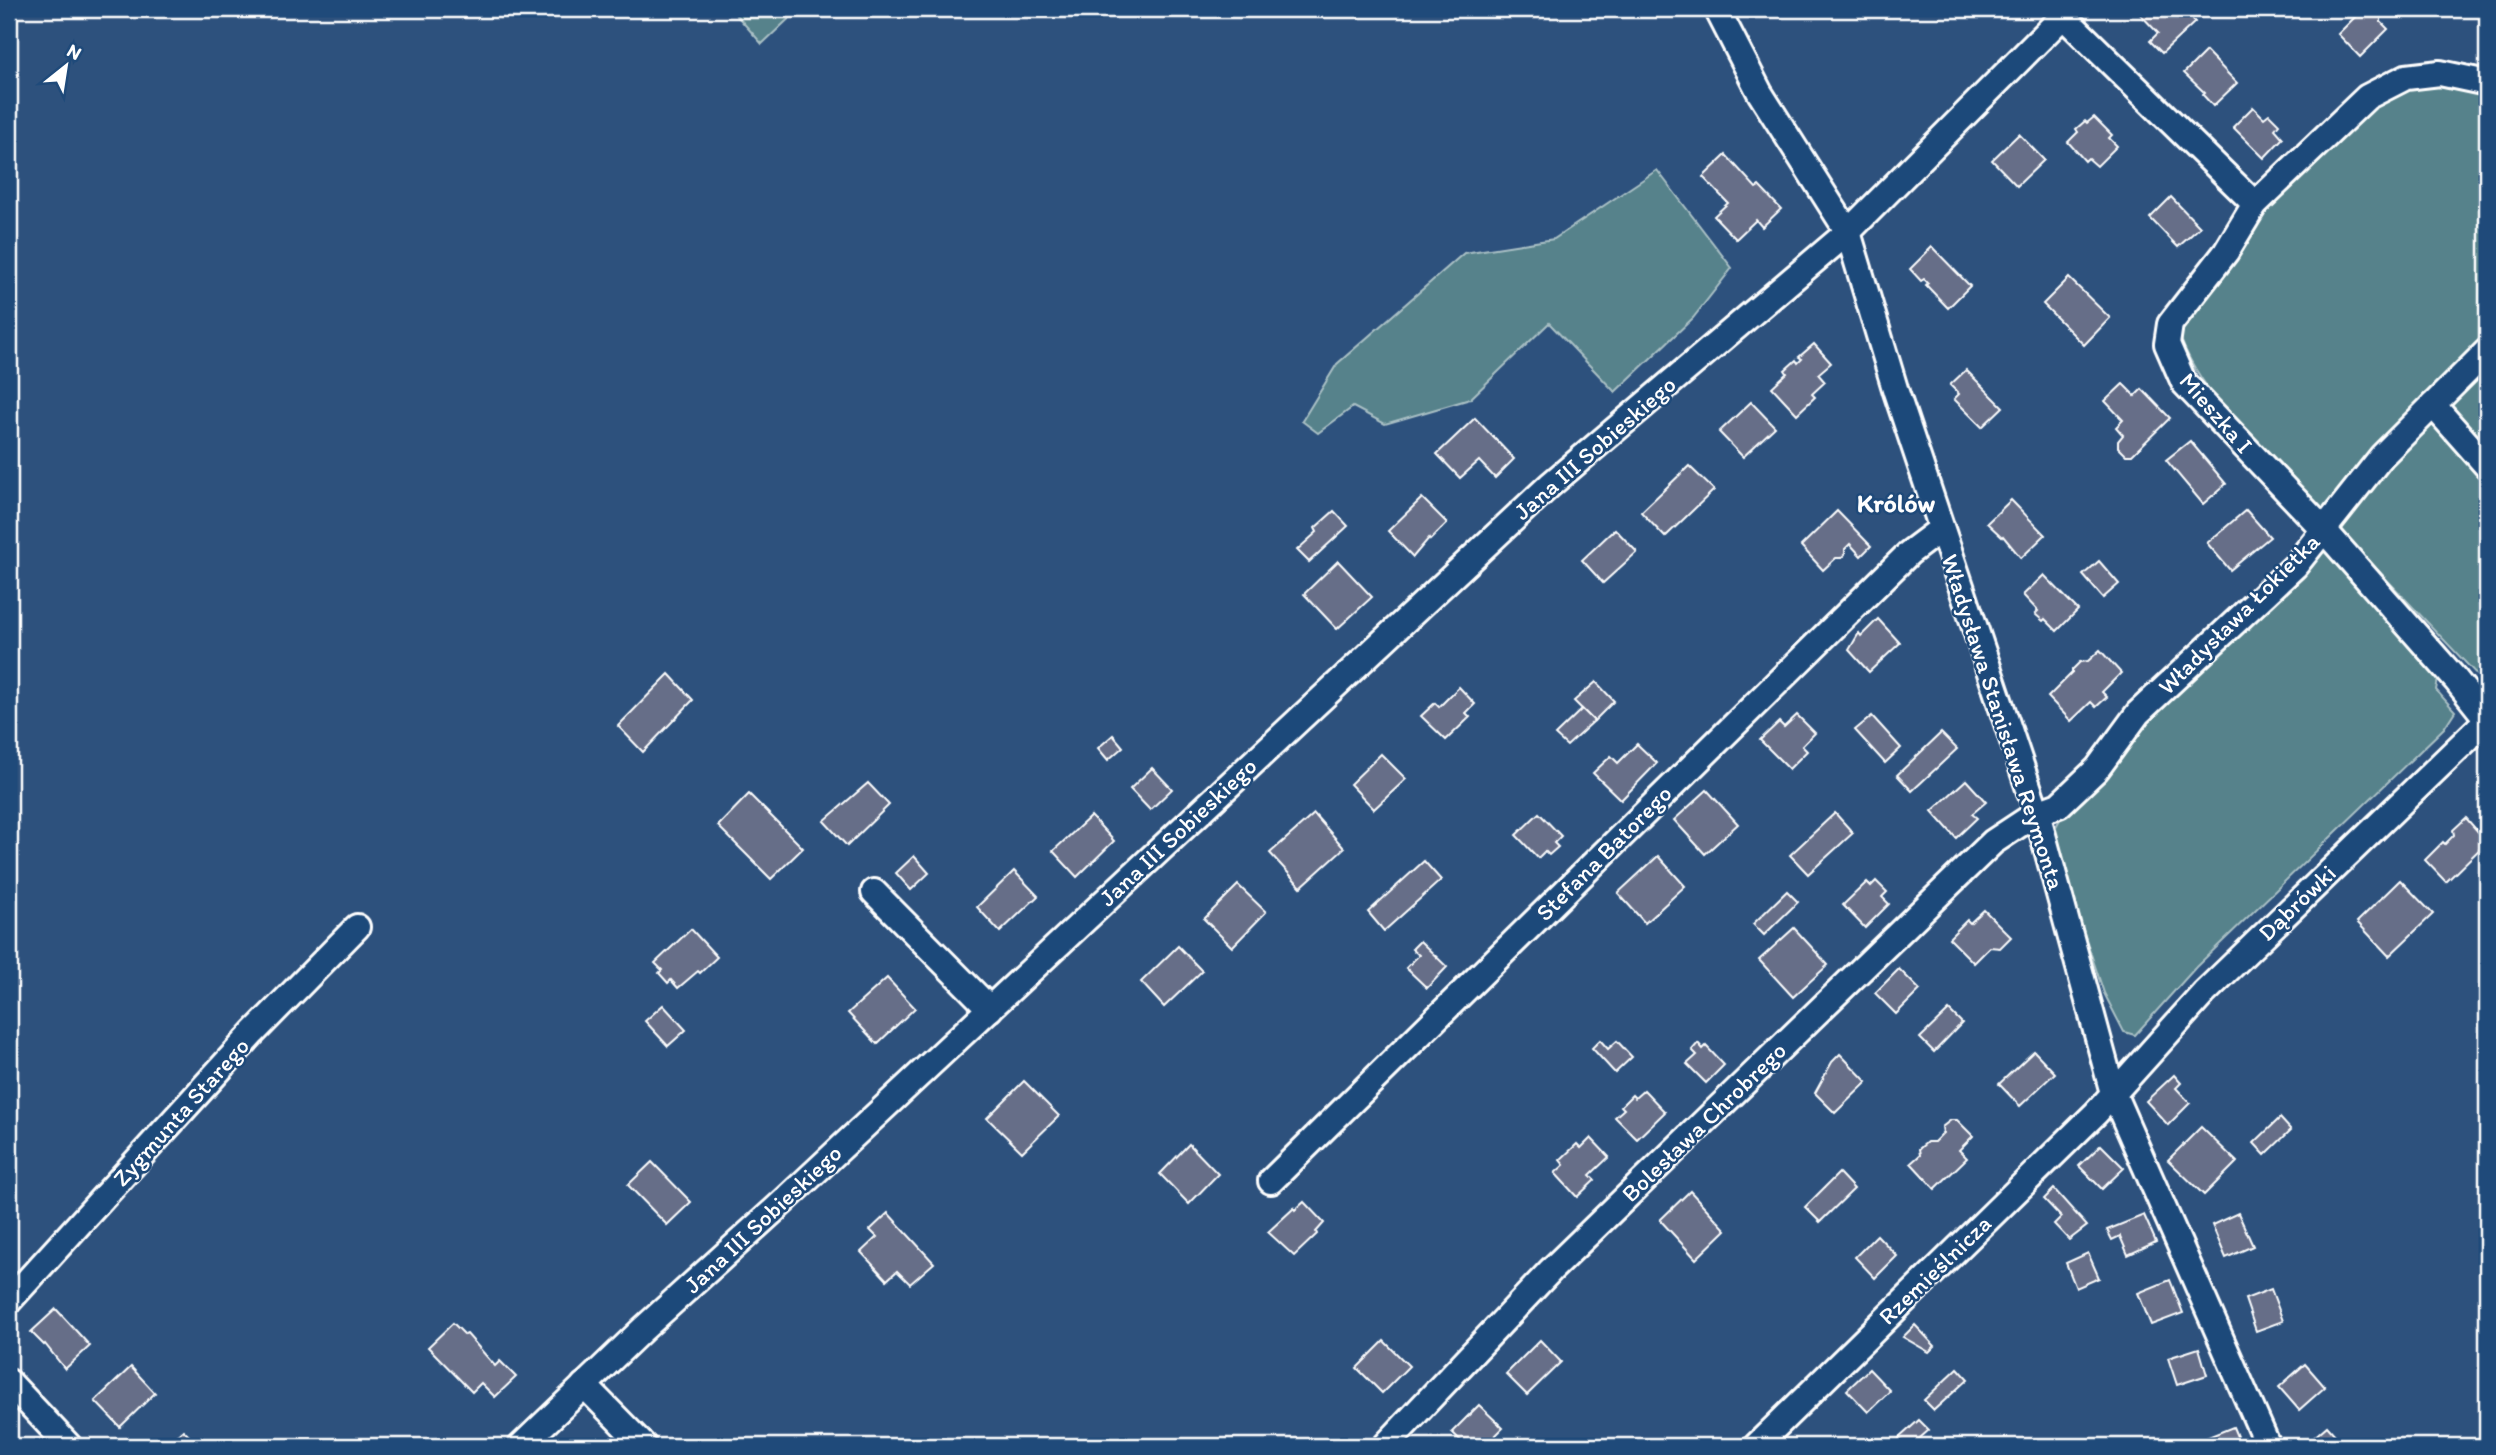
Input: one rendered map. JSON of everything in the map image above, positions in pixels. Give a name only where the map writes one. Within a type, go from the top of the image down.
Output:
[{"type":"street","name":"Władysława Stanisława Reymonta","points":[[1717,9],[1760,93],[1847,232],[1896,392],[2037,813],[2113,1093],[2269,1446]]},
{"type":"street","name":"Jana III Sobieskiego","points":[[521,1446],[1550,485],[1847,232],[2067,12]]},
{"type":"street","points":[[2067,12],[2255,204]]},
{"type":"street","name":"Mieszka I","points":[[2487,83],[2440,73],[2406,77],[2367,97],[2255,204],[2226,252],[2170,324],[2166,344],[2184,383],[2324,530],[2487,719]]},
{"type":"street","name":"Władysława Łokietka","points":[[2037,813],[2059,805],[2097,769],[2138,713],[2295,566],[2382,456],[2487,351]]},
{"type":"street","points":[[2433,405],[2487,466]]},
{"type":"street","name":"Stefana Batorego","points":[[1271,1181],[1899,563],[1941,529]]},
{"type":"street","name":"Dąbrówki","points":[[2113,1093],[2204,993],[2487,719]]},
{"type":"street","name":"Bolesława Chrobrego","points":[[1385,1446],[1551,1270],[1993,842],[2037,813]]},
{"type":"street","points":[[874,892],[990,1009]]},
{"type":"street","name":"Zygmunta Starego","points":[[9,1301],[253,1033],[356,927]]},
{"type":"street","name":"Rzemieślnicza","points":[[1756,1446],[2096,1113],[2113,1093]]},
{"type":"street","points":[[9,1382],[69,1446]]},
{"type":"street","points":[[584,1385],[644,1446]]},
{"type":"green space","points":[[731,9],[799,9],[762,44]]},
{"type":"green space","points":[[2434,80],[2487,92],[2487,340],[2328,516],[2264,453],[2221,405],[2188,355],[2178,330],[2271,202],[2372,101]]},
{"type":"green space","points":[[1657,170],[1732,268],[1693,318],[1615,392],[1549,323],[1470,399],[1385,424],[1353,407],[1318,433],[1302,421],[1337,364],[1464,253],[1554,239]]},
{"type":"green space","points":[[2487,351],[2487,678],[2481,679],[2337,527]]},
{"type":"green space","points":[[2330,547],[2438,679],[2436,690],[2455,711],[2444,728],[2196,967],[2135,1035],[2124,1032],[2104,993],[2071,894],[2054,830],[2062,816],[2092,791],[2159,707]]},
{"type":"building","points":[[2144,9],[2182,9],[2195,22],[2162,53],[2150,41],[2158,33],[2139,13]]},
{"type":"building","points":[[2363,9],[2378,14],[2388,29],[2360,57],[2338,34]]},
{"type":"building","points":[[2206,51],[2237,83],[2213,106],[2203,95],[2205,93],[2184,73]]},
{"type":"building","points":[[2253,107],[2264,118],[2269,114],[2279,124],[2275,129],[2283,138],[2264,158],[2233,127]]},
{"type":"building","points":[[2094,117],[2112,135],[2109,138],[2117,146],[2097,166],[2088,158],[2085,161],[2068,142],[2078,132],[2076,129]]},
{"type":"building","points":[[2019,134],[2044,160],[2017,186],[1992,160]]},
{"type":"building","points":[[1726,155],[1756,188],[1759,186],[1781,209],[1762,227],[1756,220],[1736,239],[1714,216],[1728,203],[1703,177]]},
{"type":"building","points":[[2171,197],[2200,227],[2178,247],[2150,218]]},
{"type":"building","points":[[1932,247],[1970,286],[1948,308],[1926,285],[1928,283],[1924,279],[1921,281],[1910,269]]},
{"type":"building","points":[[2069,278],[2110,318],[2084,345],[2043,304]]},
{"type":"building","points":[[1814,344],[1831,363],[1818,374],[1825,382],[1812,394],[1815,397],[1797,414],[1772,387],[1787,373],[1785,370],[1796,360],[1798,363],[1802,359],[1799,357]]},
{"type":"building","points":[[1966,370],[2003,407],[1982,427],[1954,399],[1959,394],[1950,385]]},
{"type":"building","points":[[2123,384],[2135,396],[2142,389],[2170,418],[2132,455],[2126,455],[2118,447],[2118,441],[2123,435],[2116,427],[2123,420],[2105,401]]},
{"type":"building","points":[[1751,402],[1775,427],[1743,457],[1719,432]]},
{"type":"building","points":[[1475,418],[1514,459],[1495,478],[1479,461],[1460,478],[1437,454]]},
{"type":"building","points":[[2190,441],[2226,484],[2203,504],[2166,460]]},
{"type":"building","points":[[1689,466],[1714,490],[1665,537],[1641,512]]},
{"type":"building","points":[[1422,498],[1447,523],[1430,540],[1429,538],[1413,557],[1388,531]]},
{"type":"building","points":[[2011,500],[2045,535],[2021,558],[2003,536],[1987,523]]},
{"type":"building","points":[[2246,510],[2270,537],[2230,570],[2207,543]]},
{"type":"building","points":[[1334,511],[1348,526],[1309,562],[1297,550],[1317,532],[1315,528]]},
{"type":"building","points":[[1837,511],[1871,546],[1861,556],[1850,544],[1841,558],[1836,558],[1823,570],[1801,546]]},
{"type":"building","points":[[1615,529],[1637,552],[1603,583],[1582,560]]},
{"type":"building","points":[[1338,561],[1372,597],[1337,629],[1304,594]]},
{"type":"building","points":[[2099,561],[2119,584],[2103,598],[2083,575]]},
{"type":"building","points":[[2044,575],[2078,610],[2057,631],[2045,619],[2043,621],[2035,614],[2038,611],[2023,595]]},
{"type":"building","points":[[1878,619],[1900,643],[1869,672],[1849,650],[1859,633],[1861,636]]},
{"type":"building","points":[[2100,650],[2121,673],[2102,692],[2107,697],[2096,707],[2091,702],[2071,721],[2048,697],[2080,662],[2088,661]]},
{"type":"building","points":[[669,674],[693,700],[643,752],[618,726]]},
{"type":"building","points":[[1596,682],[1614,701],[1594,721],[1574,701]]},
{"type":"building","points":[[1459,687],[1475,704],[1466,713],[1470,717],[1446,740],[1421,716],[1435,703],[1439,707]]},
{"type":"building","points":[[1582,709],[1594,721],[1567,746],[1555,735]]},
{"type":"building","points":[[1797,715],[1815,733],[1802,746],[1807,751],[1789,769],[1760,740],[1779,722],[1784,727]]},
{"type":"building","points":[[1872,716],[1901,748],[1885,763],[1855,730]]},
{"type":"building","points":[[1941,733],[1957,749],[1912,791],[1897,775]]},
{"type":"building","points":[[1113,735],[1123,747],[1108,760],[1098,748]]},
{"type":"building","points":[[1637,744],[1657,763],[1621,800],[1593,773],[1611,756],[1618,763]]},
{"type":"building","points":[[1381,754],[1406,779],[1374,809],[1350,784]]},
{"type":"building","points":[[1152,768],[1172,789],[1150,810],[1130,789]]},
{"type":"building","points":[[1966,780],[1986,802],[1972,814],[1977,818],[1956,838],[1932,811]]},
{"type":"building","points":[[868,783],[889,805],[847,846],[824,821]]},
{"type":"building","points":[[1707,790],[1738,824],[1705,854],[1674,820]]},
{"type":"building","points":[[749,794],[803,848],[771,879],[718,826]]},
{"type":"building","points":[[1539,813],[1561,836],[1554,843],[1558,847],[1549,855],[1545,851],[1538,858],[1516,835]]},
{"type":"building","points":[[1835,813],[1853,833],[1808,874],[1790,855]]},
{"type":"building","points":[[1314,814],[1344,848],[1301,887],[1270,853]]},
{"type":"building","points":[[1091,816],[1114,841],[1077,877],[1053,851]]},
{"type":"building","points":[[2466,818],[2487,842],[2446,882],[2425,860],[2454,835],[2453,830]]},
{"type":"building","points":[[914,856],[929,873],[911,890],[896,873]]},
{"type":"building","points":[[1658,856],[1685,886],[1645,923],[1618,893]]},
{"type":"building","points":[[1424,861],[1441,880],[1384,931],[1368,912]]},
{"type":"building","points":[[1014,871],[1038,896],[1000,932],[977,907]]},
{"type":"building","points":[[2400,880],[2433,914],[2389,956],[2357,922]]},
{"type":"building","points":[[1876,881],[1887,892],[1882,897],[1889,904],[1865,928],[1843,905],[1867,882],[1871,886]]},
{"type":"building","points":[[1238,885],[1266,912],[1232,947],[1204,919]]},
{"type":"building","points":[[1787,891],[1798,902],[1764,935],[1753,924]]},
{"type":"building","points":[[1984,910],[2011,937],[2000,948],[1990,947],[1974,963],[1949,938],[1967,920],[1970,923]]},
{"type":"building","points":[[1794,928],[1828,965],[1793,997],[1759,960]]},
{"type":"building","points":[[691,929],[717,957],[678,988],[671,980],[668,983],[655,963]]},
{"type":"building","points":[[1420,941],[1447,967],[1427,988],[1406,968],[1419,955],[1412,949]]},
{"type":"building","points":[[1178,946],[1202,971],[1164,1007],[1141,982]]},
{"type":"building","points":[[1899,969],[1920,990],[1896,1014],[1875,993]]},
{"type":"building","points":[[887,978],[915,1008],[877,1044],[848,1013]]},
{"type":"building","points":[[663,1005],[686,1030],[668,1046],[645,1021]]},
{"type":"building","points":[[1949,1010],[1962,1023],[1934,1052],[1920,1038]]},
{"type":"building","points":[[1600,1040],[1608,1049],[1617,1041],[1632,1057],[1615,1073],[1592,1048]]},
{"type":"building","points":[[1698,1043],[1703,1049],[1706,1046],[1724,1065],[1706,1083],[1687,1064],[1697,1055],[1692,1050]]},
{"type":"building","points":[[2034,1051],[2055,1073],[2020,1106],[1999,1084]]},
{"type":"building","points":[[1840,1054],[1867,1082],[1835,1113],[1815,1093],[1832,1062]]},
{"type":"building","points":[[2174,1075],[2181,1083],[2176,1088],[2190,1103],[2168,1125],[2146,1101]]},
{"type":"building","points":[[1024,1081],[1059,1116],[1022,1152],[987,1118]]},
{"type":"building","points":[[1644,1090],[1665,1112],[1637,1139],[1615,1117],[1624,1109],[1621,1106],[1632,1095],[1635,1098]]},
{"type":"building","points":[[2280,1118],[2291,1130],[2265,1155],[2254,1143]]},
{"type":"building","points":[[1951,1120],[1957,1120],[1973,1136],[1959,1150],[1967,1158],[1935,1189],[1911,1163],[1920,1155],[1919,1149],[1927,1142],[1934,1142],[1943,1133],[1942,1127]]},
{"type":"building","points":[[2201,1127],[2237,1162],[2204,1195],[2168,1160]]},
{"type":"building","points":[[1591,1138],[1609,1157],[1590,1175],[1595,1180],[1577,1197],[1555,1173],[1564,1165],[1560,1160],[1577,1144],[1581,1148]]},
{"type":"building","points":[[1189,1144],[1218,1174],[1189,1204],[1160,1174]]},
{"type":"building","points":[[2101,1145],[2124,1168],[2102,1189],[2079,1166]]},
{"type":"building","points":[[652,1162],[691,1202],[667,1225],[628,1185]]},
{"type":"building","points":[[1839,1173],[1854,1189],[1820,1222],[1805,1207]]},
{"type":"building","points":[[2054,1189],[2087,1226],[2069,1240],[2054,1224],[2061,1217],[2044,1199]]},
{"type":"building","points":[[1690,1191],[1726,1230],[1696,1259],[1660,1220]]},
{"type":"building","points":[[1304,1202],[1324,1223],[1317,1234],[1294,1256],[1268,1232]]},
{"type":"building","points":[[888,1213],[934,1263],[910,1284],[897,1271],[887,1280],[861,1252],[877,1237],[870,1230]]},
{"type":"building","points":[[2238,1213],[2253,1246],[2226,1258],[2212,1225]]},
{"type":"building","points":[[2144,1215],[2156,1242],[2128,1255],[2120,1236],[2112,1240],[2107,1230]]},
{"type":"building","points":[[1877,1235],[1897,1256],[1875,1278],[1855,1257]]},
{"type":"building","points":[[2088,1253],[2099,1278],[2076,1288],[2066,1263]]},
{"type":"building","points":[[2170,1280],[2183,1313],[2151,1325],[2138,1293]]},
{"type":"building","points":[[2271,1289],[2283,1321],[2256,1331],[2245,1299]]},
{"type":"building","points":[[56,1309],[90,1346],[65,1369],[45,1344],[31,1332]]},
{"type":"building","points":[[453,1323],[467,1334],[495,1366],[500,1361],[516,1377],[495,1397],[481,1383],[472,1392],[428,1347]]},
{"type":"building","points":[[1915,1325],[1935,1346],[1929,1352],[1903,1337]]},
{"type":"building","points":[[1540,1340],[1561,1362],[1527,1395],[1506,1374]]},
{"type":"building","points":[[1384,1341],[1409,1366],[1382,1393],[1357,1368]]},
{"type":"building","points":[[2199,1348],[2207,1375],[2177,1385],[2168,1358]]},
{"type":"building","points":[[2305,1364],[2325,1387],[2299,1410],[2279,1387]]},
{"type":"building","points":[[131,1367],[155,1393],[120,1427],[95,1401]]},
{"type":"building","points":[[1958,1368],[1968,1379],[1934,1410],[1924,1400]]},
{"type":"building","points":[[1869,1369],[1890,1391],[1868,1412],[1847,1390]]},
{"type":"building","points":[[1479,1405],[1503,1428],[1485,1446],[1466,1446],[1452,1432]]},
{"type":"building","points":[[1919,1420],[1929,1430],[1911,1446],[1907,1446],[1899,1438]]},
{"type":"building","points":[[2327,1426],[2345,1446],[2305,1445]]},
{"type":"building","points":[[2233,1427],[2241,1446],[2200,1446],[2198,1441]]},
{"type":"building","points":[[183,1430],[192,1439],[202,1446],[165,1446]]},
{"type":"district","name":"Królów","points":[[1896,503]]}]
